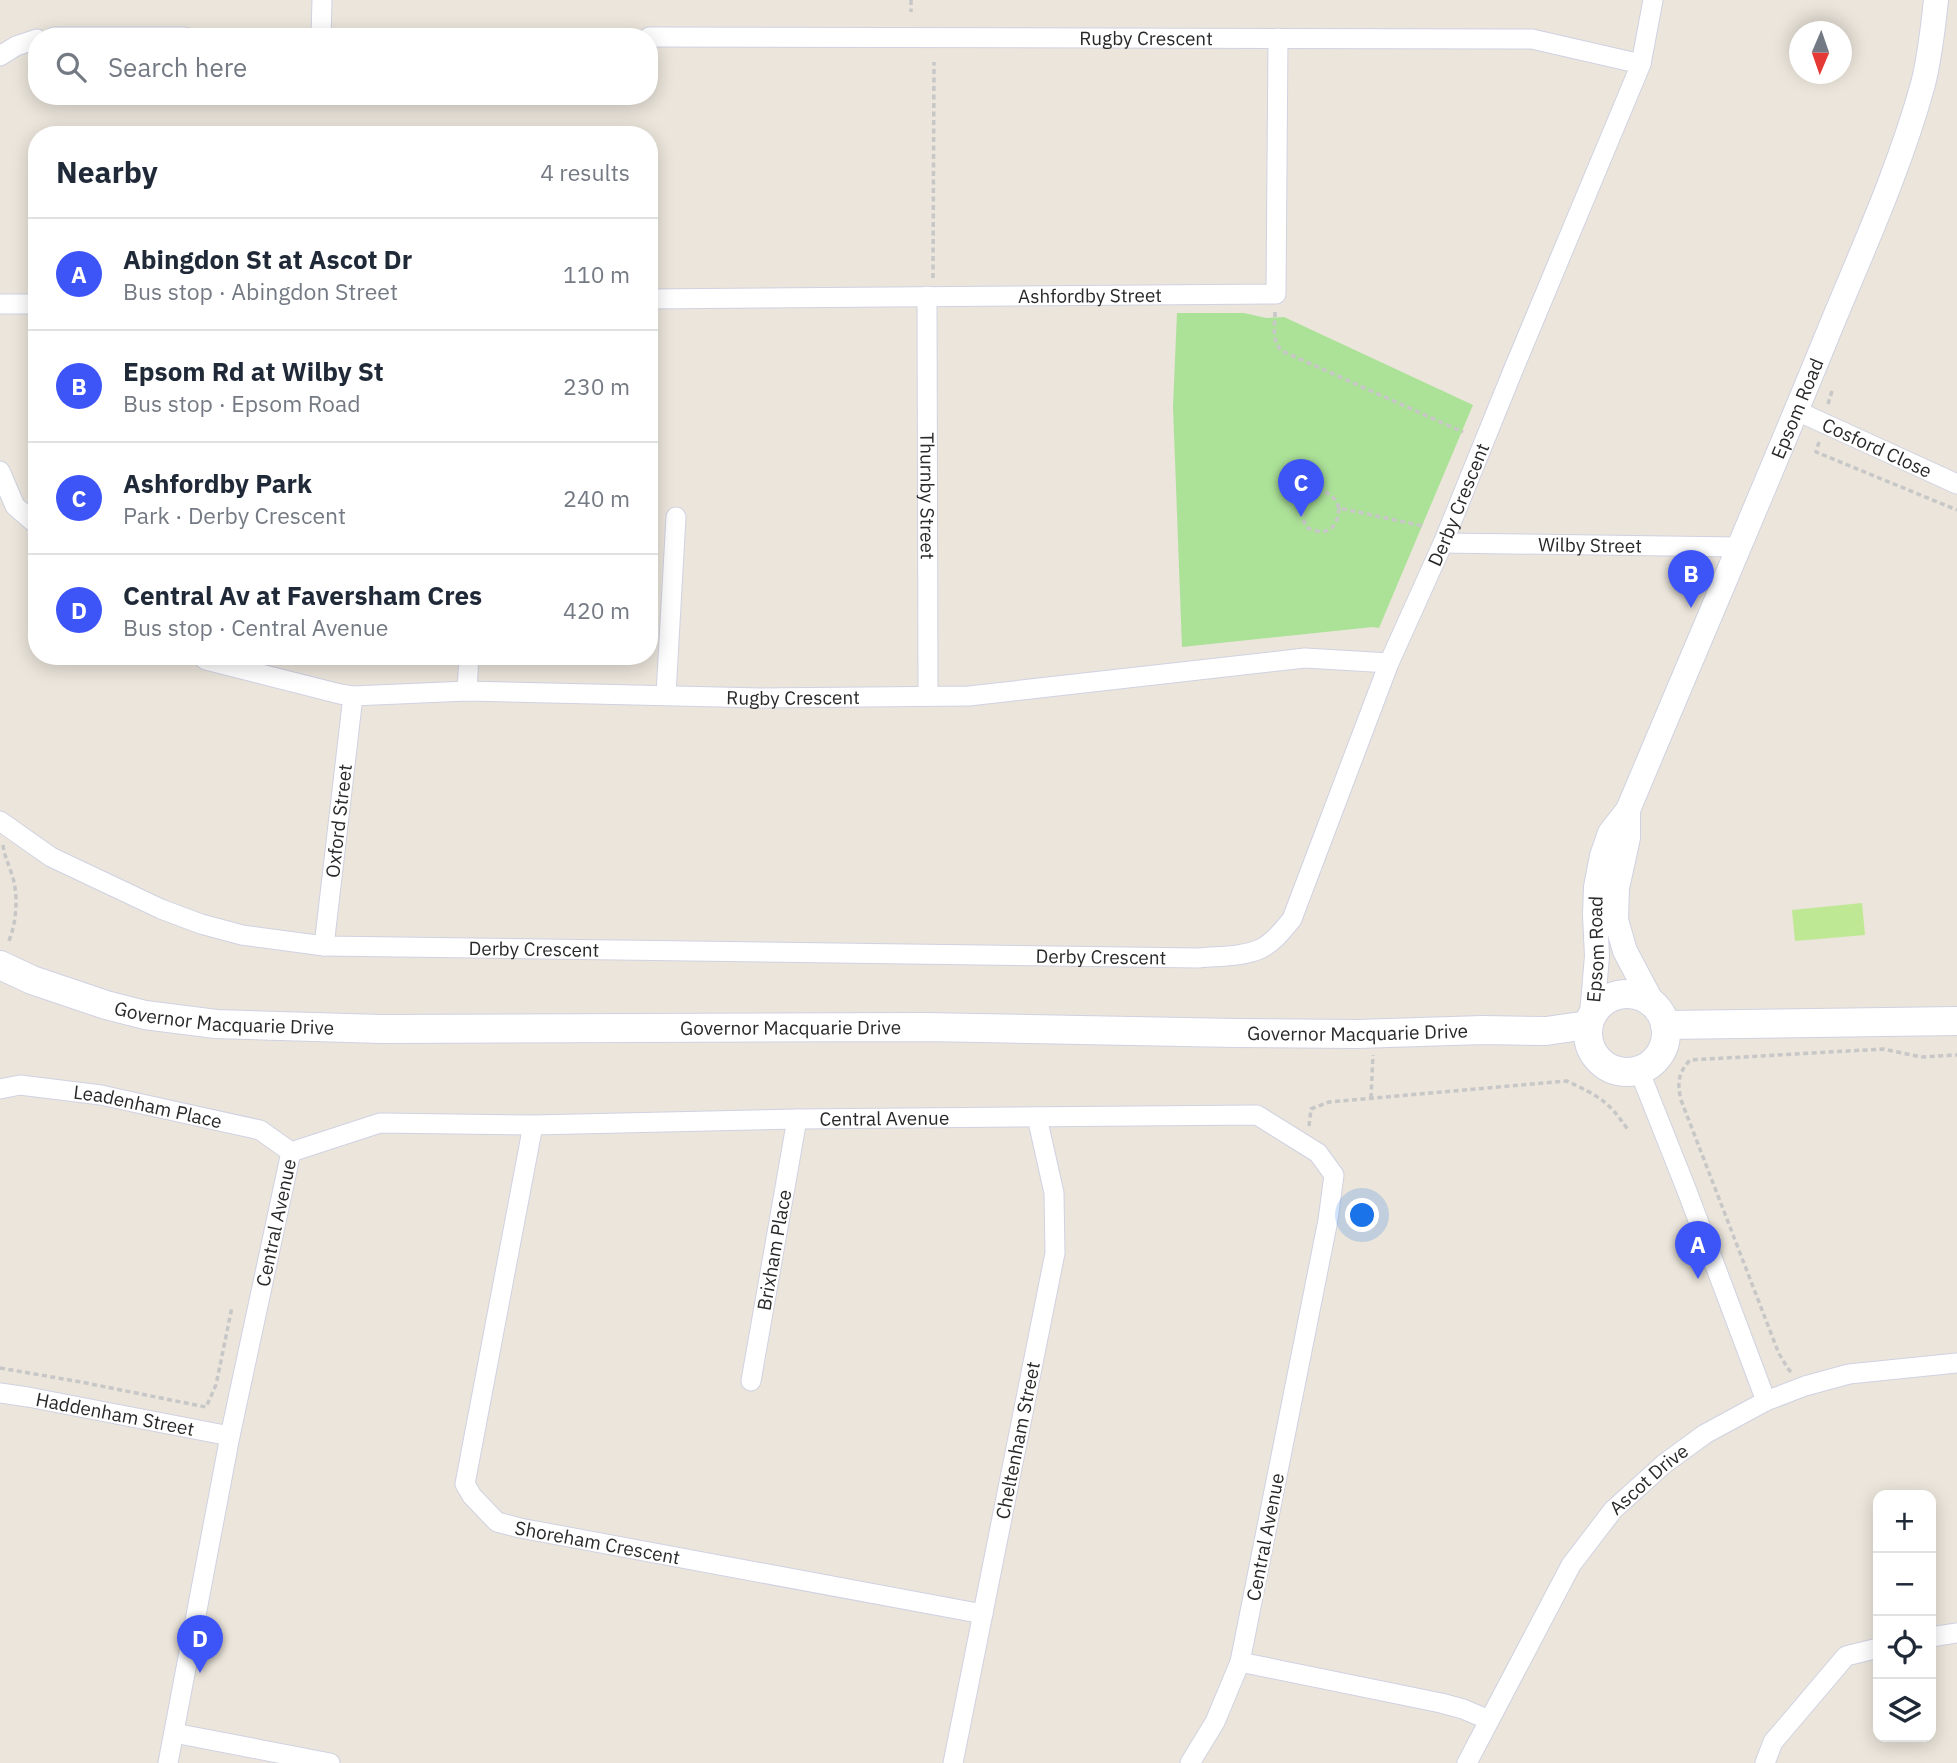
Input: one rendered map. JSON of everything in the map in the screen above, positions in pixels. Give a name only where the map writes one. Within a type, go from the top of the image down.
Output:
[{"type":"main road","name":"Governor Macquarie Drive","points":[[3,956],[32,980],[106,1005],[145,1015],[216,1024],[382,1029],[925,1027],[1303,1034],[1546,1031],[1590,1019]]},
{"type":"main road","points":[[1632,994],[1643,998],[1659,1015],[1666,1036],[1663,1047],[1658,1057],[1649,1065],[1639,1070],[1616,1071],[1605,1066],[1590,1048],[1587,1036],[1590,1019],[1600,1005],[1609,999],[1632,994]]},
{"type":"main road","points":[[1659,1015],[1957,1021]]},
{"type":"street","points":[[321,28],[322,0]]},
{"type":"street","name":"Derby Crescent","points":[[0,821],[51,857],[161,909],[242,935],[324,946],[1199,958],[1260,949],[1292,919],[1389,663],[1443,544],[1641,64],[1653,0]]},
{"type":"street","name":"Epsom Road","points":[[1590,1019],[1597,956],[1596,887],[1602,856],[1610,833],[1628,810],[1884,199],[1924,81],[1936,0]]},
{"type":"street","name":"Rugby Crescent","points":[[658,37],[1532,39],[1641,64]]},
{"type":"street","points":[[1276,294],[1278,38]]},
{"type":"street","points":[[0,56],[28,42]]},
{"type":"street","name":"Ashfordby Street","points":[[658,299],[1276,294]]},
{"type":"street","name":"Thurnby Street","points":[[926,296],[928,696]]},
{"type":"street","points":[[0,304],[28,304]]},
{"type":"street","name":"Cosford Close","points":[[1797,411],[1957,484]]},
{"type":"street","points":[[0,471],[15,506],[28,517]]},
{"type":"street","points":[[666,694],[676,517]]},
{"type":"street","name":"Wilby Street","points":[[1443,544],[1738,547]]},
{"type":"street","name":"Rugby Crescent","points":[[224,665],[353,696],[467,691],[761,698],[969,696],[1305,658],[1389,663]]},
{"type":"street","points":[[467,691],[468,665]]},
{"type":"street","name":"Oxford Street","points":[[324,946],[353,696]]},
{"type":"street","name":"Epsom Road","points":[[1628,810],[1628,838],[1617,888],[1616,920],[1625,951],[1659,1015]]},
{"type":"street","points":[[1639,1070],[1766,1401]]},
{"type":"street","name":"Leadenham Place","points":[[0,1089],[20,1086],[101,1095],[260,1130],[291,1152]]},
{"type":"street","name":"Central Avenue","points":[[168,1763],[230,1436],[291,1152],[380,1123],[533,1125],[797,1119],[1257,1115],[1318,1153],[1334,1175],[1328,1220],[1240,1662],[1215,1722],[1190,1763]]},
{"type":"street","name":"Cheltenham Street","points":[[953,1763],[1055,1253],[1054,1193],[1037,1117]]},
{"type":"street","name":"Brixham Place","points":[[751,1381],[797,1119]]},
{"type":"street","name":"Shoreham Crescent","points":[[533,1125],[465,1484],[472,1496],[497,1522],[520,1528],[983,1614]]},
{"type":"street","name":"Ascot Drive","points":[[1467,1763],[1566,1573],[1613,1510],[1664,1464],[1705,1434],[1766,1401],[1805,1386],[1849,1374],[1957,1363]]},
{"type":"street","name":"Haddenham Street","points":[[0,1393],[28,1396],[230,1436]]},
{"type":"street","points":[[1936,1636],[1957,1633]]},
{"type":"street","points":[[1765,1763],[1773,1742],[1846,1656],[1873,1649]]},
{"type":"street","points":[[1240,1662],[1441,1703],[1489,1720]]},
{"type":"street","points":[[174,1733],[330,1763]]},
{"type":"path","points":[[911,0],[911,12]]},
{"type":"path","points":[[926,296],[933,278],[934,62]]},
{"type":"path","points":[[1276,294],[1275,337],[1276,345],[1282,351],[1463,432]]},
{"type":"path","points":[[1816,452],[1957,510]]},
{"type":"path","points":[[1310,492],[1330,494],[1339,508],[1335,526],[1324,532],[1316,532],[1306,527],[1301,513],[1304,497],[1310,492]]},
{"type":"path","points":[[1339,508],[1423,526]]},
{"type":"path","points":[[3,845],[5,859],[12,873],[16,908],[13,932],[3,956]]},
{"type":"path","points":[[1784,1366],[1744,1269],[1681,1100],[1678,1086],[1683,1067],[1690,1060],[1884,1049],[1921,1057],[1957,1055]]},
{"type":"path","points":[[1371,1098],[1373,1055]]},
{"type":"path","points":[[1308,1131],[1311,1109],[1329,1101],[1567,1082],[1596,1095],[1614,1109],[1628,1130]]},
{"type":"path","points":[[0,1368],[206,1407],[216,1385],[232,1307]]},
{"type":"green space","points":[[1177,313],[1244,313],[1266,318],[1284,317],[1473,405],[1379,628],[1182,647],[1173,407]]},
{"type":"green space","points":[[1862,903],[1865,935],[1795,941],[1792,910]]},
{"type":"place","name":"Ashfordby Park","points":[[1301,517]]},
{"type":"place","name":"Epsom Rd at Wilby St","points":[[1691,608]]},
{"type":"place","name":"Abingdon St at Ascot Dr","points":[[1698,1279]]},
{"type":"place","name":"Central Av at Faversham Cres","points":[[200,1673]]}]
